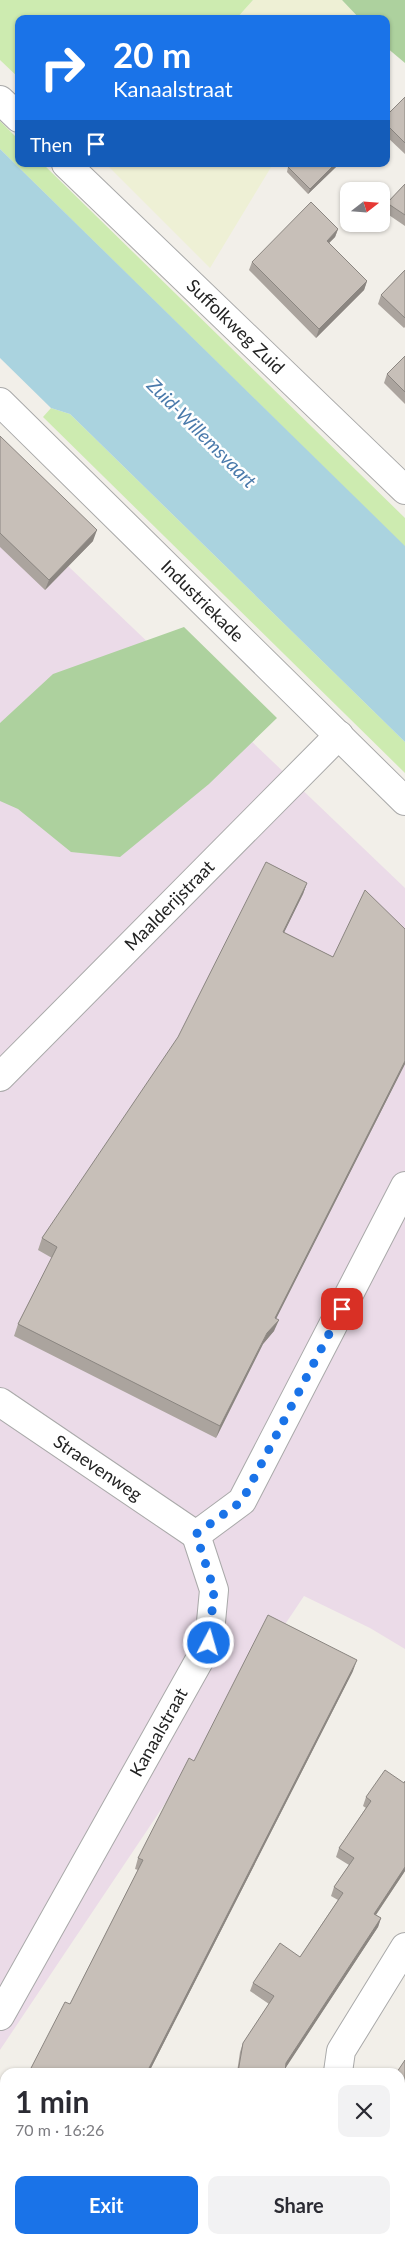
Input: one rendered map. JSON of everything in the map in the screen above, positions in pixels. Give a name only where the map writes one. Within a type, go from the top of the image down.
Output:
[{"type":"street","points":[[0,100],[15,114]]},
{"type":"street","name":"Suffolkweg Zuid","points":[[69,167],[405,490]]},
{"type":"street","name":"Industriekade","points":[[0,402],[405,801]]},
{"type":"street","name":"Maalderijstraat","points":[[0,1077],[339,736]]},
{"type":"street","points":[[196,1534],[242,1501],[405,1186]]},
{"type":"street","name":"Straevenweg","points":[[0,1402],[196,1534]]},
{"type":"street","name":"Kanaalstraat","points":[[0,2016],[209,1643],[214,1590],[196,1534]]},
{"type":"street","points":[[339,2068],[341,2051],[405,1947]]},
{"type":"shaded area","points":[[0,501],[405,888],[405,1649],[370,1628],[304,1596],[0,2050]]},
{"type":"green space","points":[[0,0],[253,0],[240,15],[15,15],[15,74],[0,60]]},
{"type":"green space","points":[[253,0],[342,0],[356,15],[240,15]]},
{"type":"green space","points":[[342,0],[405,0],[405,63],[390,50],[390,15],[356,15]]},
{"type":"green space","points":[[0,121],[15,136],[15,164],[0,149]]},
{"type":"green space","points":[[18,167],[46,167],[405,518],[405,547]]},
{"type":"green space","points":[[109,167],[271,167],[210,268]]},
{"type":"green space","points":[[51,408],[70,414],[405,742],[405,773],[43,417]]},
{"type":"green space","points":[[184,627],[277,718],[209,784],[120,857],[71,852],[18,809],[0,801],[0,723],[53,674]]},
{"type":"water","name":"Zuid-Willemsvaart","points":[[0,149],[15,164],[15,167],[18,167],[405,546],[405,742],[70,414],[51,408],[0,358]]},
{"type":"building","points":[[405,97],[405,143],[390,128],[390,112]]},
{"type":"building","points":[[288,167],[332,167],[310,189]]},
{"type":"building","points":[[405,184],[405,215],[390,205],[390,200]]},
{"type":"building","points":[[311,202],[338,229],[327,241],[367,281],[319,329],[252,262]]},
{"type":"building","points":[[405,270],[405,318],[381,295]]},
{"type":"building","points":[[405,356],[405,392],[387,374]]},
{"type":"building","points":[[0,436],[97,530],[49,580],[0,533]]},
{"type":"building","points":[[266,862],[307,883],[283,932],[333,957],[365,890],[405,929],[405,1061],[275,1318],[279,1320],[267,1333],[220,1426],[18,1324],[57,1247],[42,1238],[178,1037]]},
{"type":"building","points":[[268,1615],[357,1660],[149,2068],[31,2068],[65,2002],[70,2004],[143,1860],[138,1858],[189,1758],[194,1761]]},
{"type":"building","points":[[385,1770],[404,1783],[405,1781],[405,1867],[374,1914],[381,1918],[286,2063],[285,2068],[239,2068],[243,2043],[274,1996],[253,1983],[280,1943],[300,1957],[343,1893],[334,1887],[354,1858],[339,1848],[371,1801],[366,1797]]},
{"type":"building","points":[[405,2060],[405,2068],[400,2068]]},
{"type":"route","points":[[209,1643],[214,1590],[196,1534],[242,1501],[342,1309]]}]
